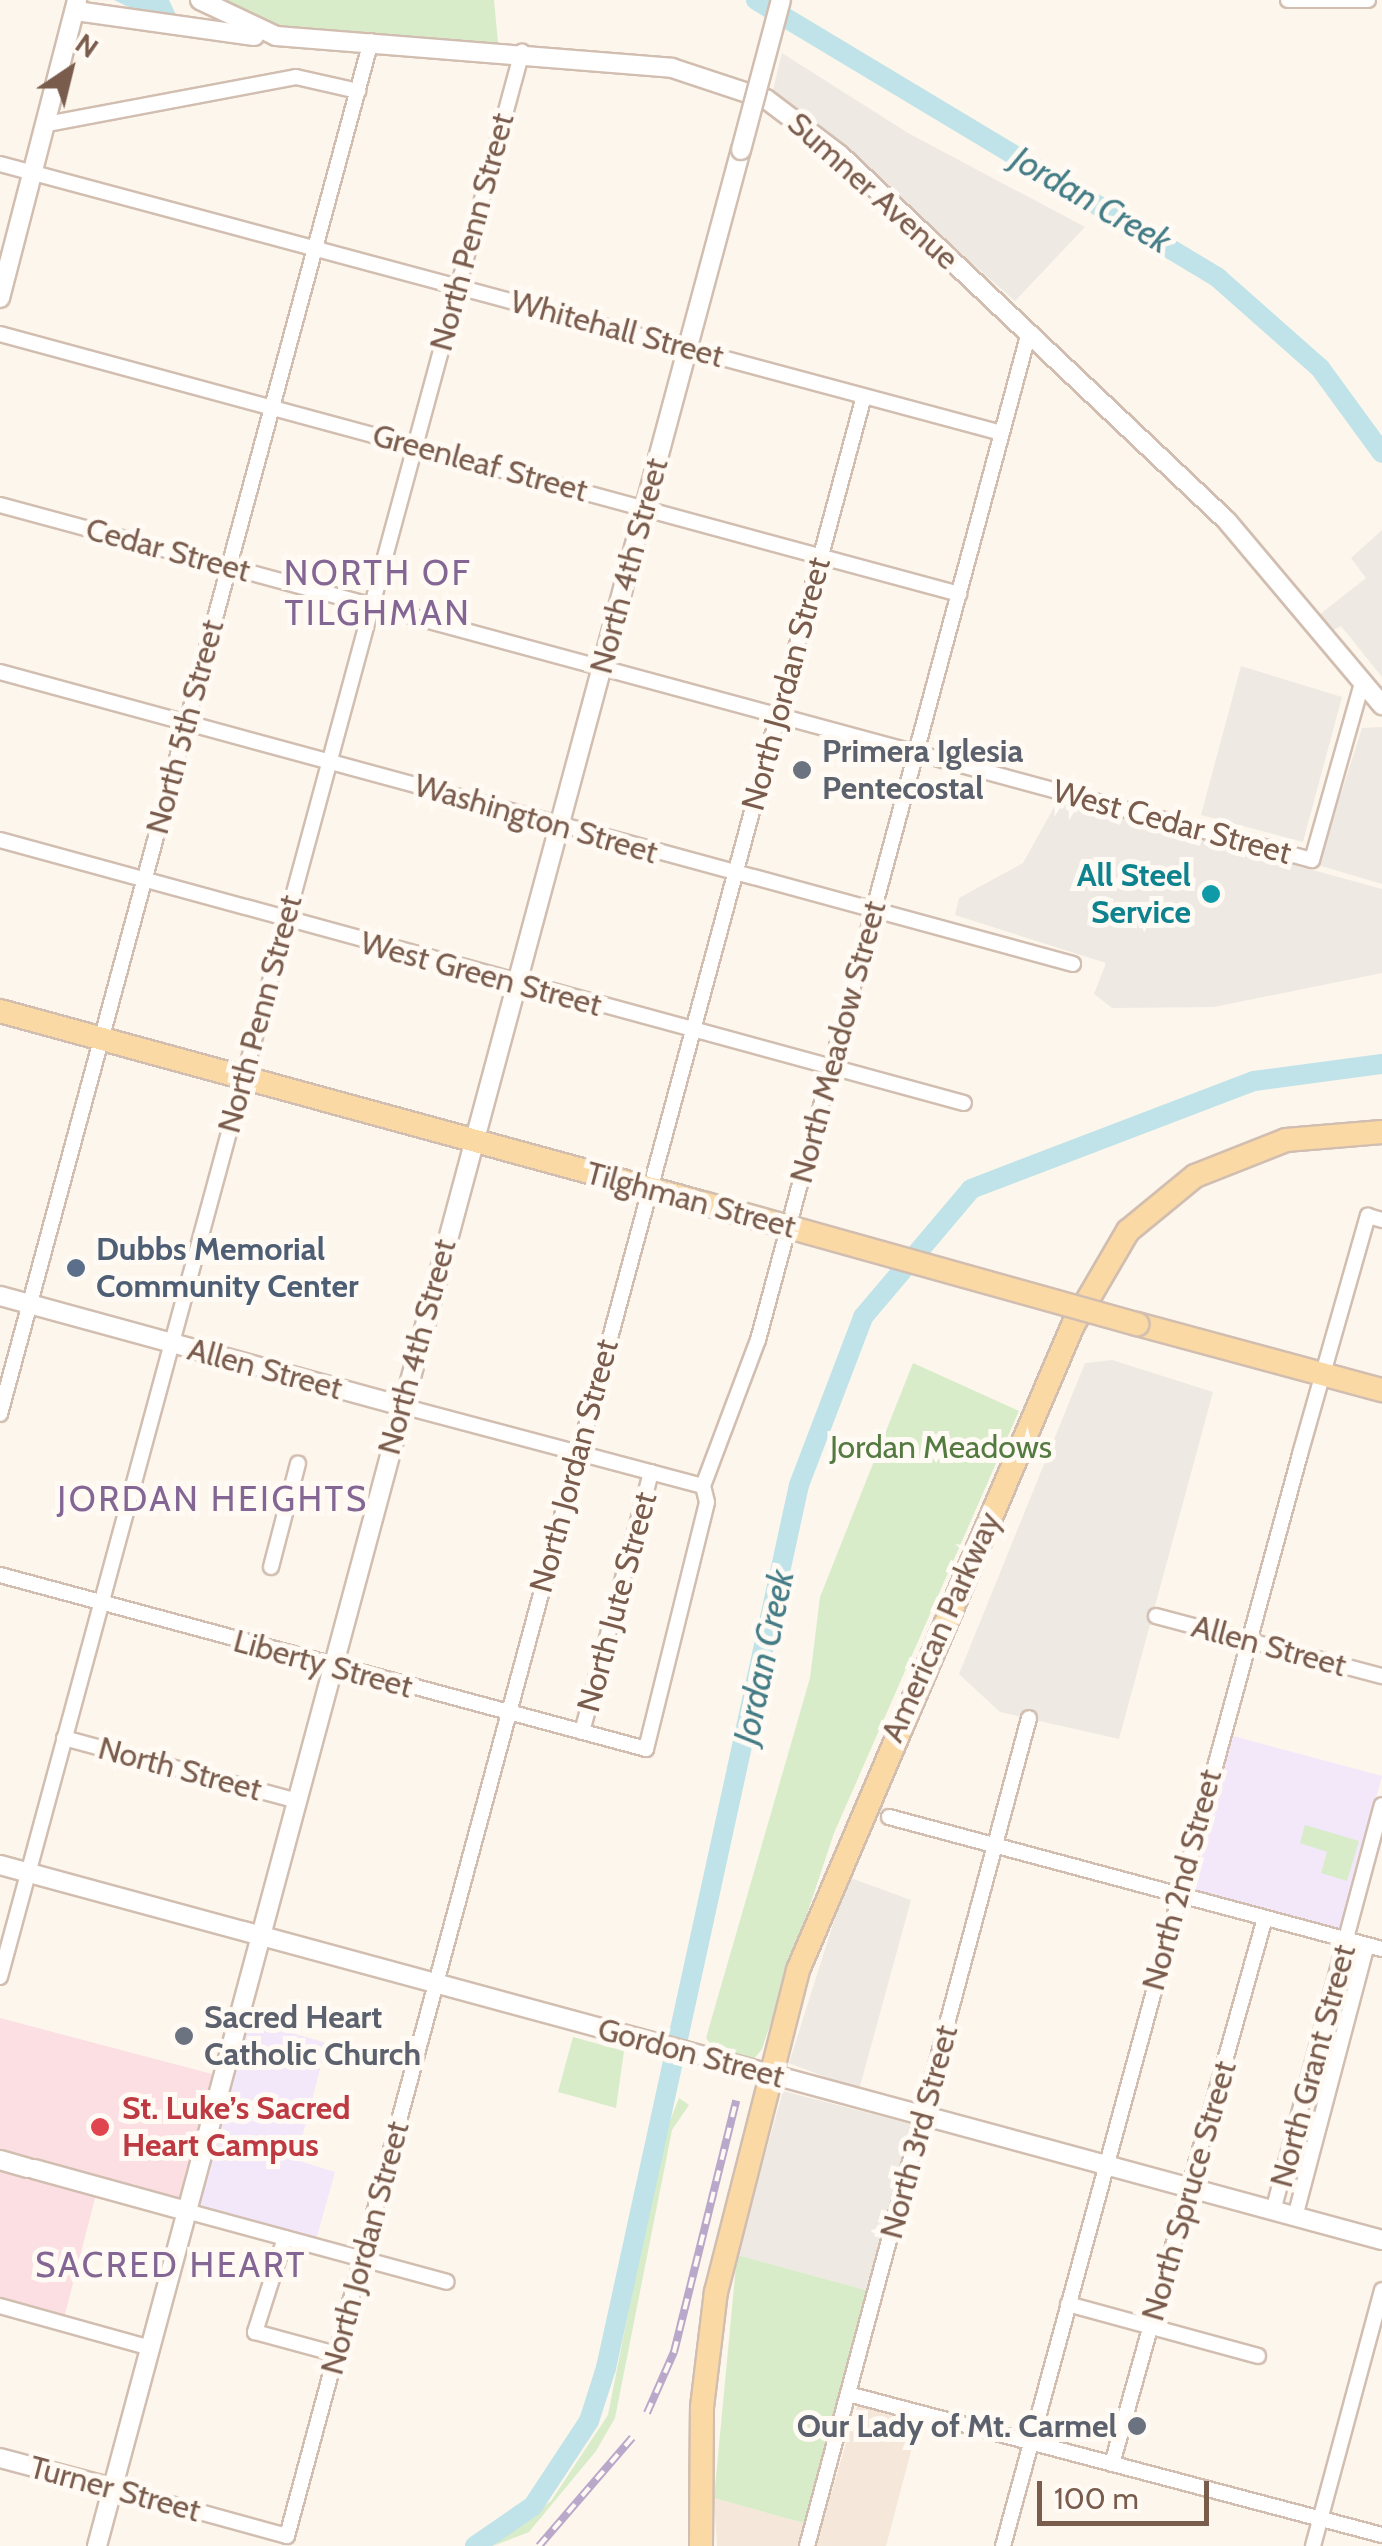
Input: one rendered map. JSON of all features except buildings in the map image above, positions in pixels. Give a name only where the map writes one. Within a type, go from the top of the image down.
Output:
[{"type":"main road","name":"Tilghman Street","points":[[0,1011],[1382,1390]]},
{"type":"main road","name":"American Parkway","points":[[701,2546],[702,2407],[716,2292],[768,2074],[861,1808],[1112,1250],[1167,1194],[1224,1161],[1308,1136],[1382,1132]]},
{"type":"street","name":"Sumner Avenue","points":[[200,0],[276,36],[522,52],[693,71],[766,99],[840,155],[1227,521],[1382,705]]},
{"type":"street","name":"North 4th Street","points":[[96,2546],[781,0]]},
{"type":"street","points":[[1288,0],[1368,0]]},
{"type":"street","points":[[0,298],[77,6],[276,36]]},
{"type":"street","name":"North 5th Street","points":[[0,1414],[371,41]]},
{"type":"street","name":"North Penn Street","points":[[0,1976],[522,52]]},
{"type":"street","points":[[47,124],[296,77],[358,91]]},
{"type":"street","name":"Whitehall Street","points":[[0,164],[1002,433]]},
{"type":"street","name":"North Meadow Street","points":[[646,1749],[708,1502],[703,1486],[758,1340],[1029,332]]},
{"type":"street","name":"Greenleaf Street","points":[[0,334],[959,594]]},
{"type":"street","name":"North Jordan Street","points":[[287,2536],[864,396]]},
{"type":"street","name":"Cedar Street","points":[[0,505],[916,752]]},
{"type":"street","name":"Washington Street","points":[[0,672],[558,827],[1074,964]]},
{"type":"street","name":"West Cedar Street","points":[[916,752],[1312,860],[1362,683]]},
{"type":"street","name":"West Green Street","points":[[0,840],[964,1103]]},
{"type":"street","name":"North 2nd Street","points":[[1003,2546],[1248,1640],[1375,1218]]},
{"type":"street","name":"Allen Street","points":[[0,1296],[703,1486]]},
{"type":"street","points":[[270,1566],[298,1463]]},
{"type":"street","name":"North Jute Street","points":[[582,1732],[651,1472]]},
{"type":"street","name":"Liberty Street","points":[[0,1575],[646,1749]]},
{"type":"street","name":"Allen Street","points":[[1156,1616],[1382,1676]]},
{"type":"street","name":"North 3rd Street","points":[[807,2546],[1029,1718]]},
{"type":"street","name":"North Street","points":[[64,1738],[297,1801]]},
{"type":"street","name":"North Grant Street","points":[[1273,2210],[1382,1805]]},
{"type":"street","points":[[889,1817],[1374,1947],[1295,2216]]},
{"type":"street","name":"Gordon Street","points":[[0,1865],[1382,2240]]},
{"type":"street","name":"North Spruce Street","points":[[1112,2464],[1266,1918]]},
{"type":"street","points":[[0,2160],[447,2282]]},
{"type":"street","points":[[284,2238],[255,2332],[336,2354]]},
{"type":"street","points":[[1313,2546],[1382,2290]]},
{"type":"street","points":[[1068,2304],[1258,2356]]},
{"type":"street","points":[[0,2306],[150,2348]]},
{"type":"street","points":[[848,2394],[1382,2535]]},
{"type":"street","name":"Turner Street","points":[[0,2458],[287,2536]]},
{"type":"shaded area","points":[[782,53],[908,133],[1085,227],[1015,301],[773,90]]},
{"type":"shaded area","points":[[1382,530],[1382,677],[1341,626],[1333,630],[1319,615],[1366,578],[1351,558]]},
{"type":"shaded area","points":[[1241,666],[1342,697],[1303,842],[1201,815]]},
{"type":"shaded area","points":[[1382,727],[1382,884],[1318,865],[1362,728]]},
{"type":"shaded area","points":[[1058,800],[1382,889],[1382,973],[1214,1007],[1112,1008],[1094,994],[1106,963],[955,915],[959,898],[1023,863]]},
{"type":"shaded area","points":[[1112,1360],[1213,1392],[1119,1739],[1000,1712],[959,1674],[1085,1363]]},
{"type":"shaded area","points":[[1233,1736],[1382,1776],[1339,1932],[1192,1890]]},
{"type":"shaded area","points":[[848,1877],[911,1900],[859,2090],[789,2063]]},
{"type":"shaded area","name":"St. Luke’s Sacred Heart Campus","points":[[0,2018],[212,2074],[182,2200],[100,2179],[64,2318],[0,2301]]},
{"type":"shaded area","points":[[248,2021],[327,2043],[296,2160],[335,2172],[316,2240],[200,2206]]},
{"type":"shaded area","points":[[783,2091],[911,2124],[869,2291],[737,2255]]},
{"type":"shaded area","points":[[857,2406],[919,2421],[886,2546],[717,2546],[714,2498],[821,2528]]},
{"type":"green space","points":[[217,0],[494,0],[498,43],[284,30]]},
{"type":"green space","name":"Jordan Meadows","points":[[913,1363],[1019,1411],[834,1833],[762,2049],[754,2059],[715,2051],[706,2038],[810,1678],[820,1597]]},
{"type":"green space","points":[[1305,1825],[1359,1841],[1347,1881],[1321,1873],[1327,1852],[1300,1843]]},
{"type":"green space","points":[[573,2037],[624,2051],[616,2108],[558,2092]]},
{"type":"green space","points":[[679,2098],[689,2105],[672,2130],[615,2418],[596,2451],[529,2532],[493,2546],[551,2501],[608,2415],[662,2141]]},
{"type":"green space","points":[[737,2255],[869,2291],[807,2524],[714,2498]]},
{"type":"water","points":[[114,0],[169,0],[178,19],[139,12]]},
{"type":"waterway","name":"Jordan Creek","points":[[756,0],[1217,277],[1320,368],[1382,453]]},
{"type":"waterway","name":"Jordan Creek","points":[[475,2546],[533,2506],[589,2421],[606,2368],[799,1485],[863,1317],[971,1189],[1254,1081],[1382,1064]]},
{"type":"railway","points":[[647,2413],[674,2352],[736,2101]]},
{"type":"railway","points":[[539,2546],[632,2438]]},
{"type":"place","name":"Primera Iglesia Pentecostal","points":[[802,770]]},
{"type":"place","name":"All Steel Service","points":[[1211,894]]},
{"type":"place","name":"Dubbs Memorial Community Center","points":[[76,1268]]},
{"type":"place","name":"Sacred Heart Catholic Church","points":[[184,2036]]},
{"type":"place","name":"St. Luke’s Sacred Heart Campus","points":[[100,2127]]},
{"type":"place","name":"Our Lady of Mt. Carmel","points":[[1137,2426]]},
{"type":"district","name":"NORTH OF TILGHMAN","points":[[378,593]]},
{"type":"district","name":"JORDAN HEIGHTS","points":[[213,1499]]},
{"type":"district","name":"SACRED HEART","points":[[171,2265]]}]
